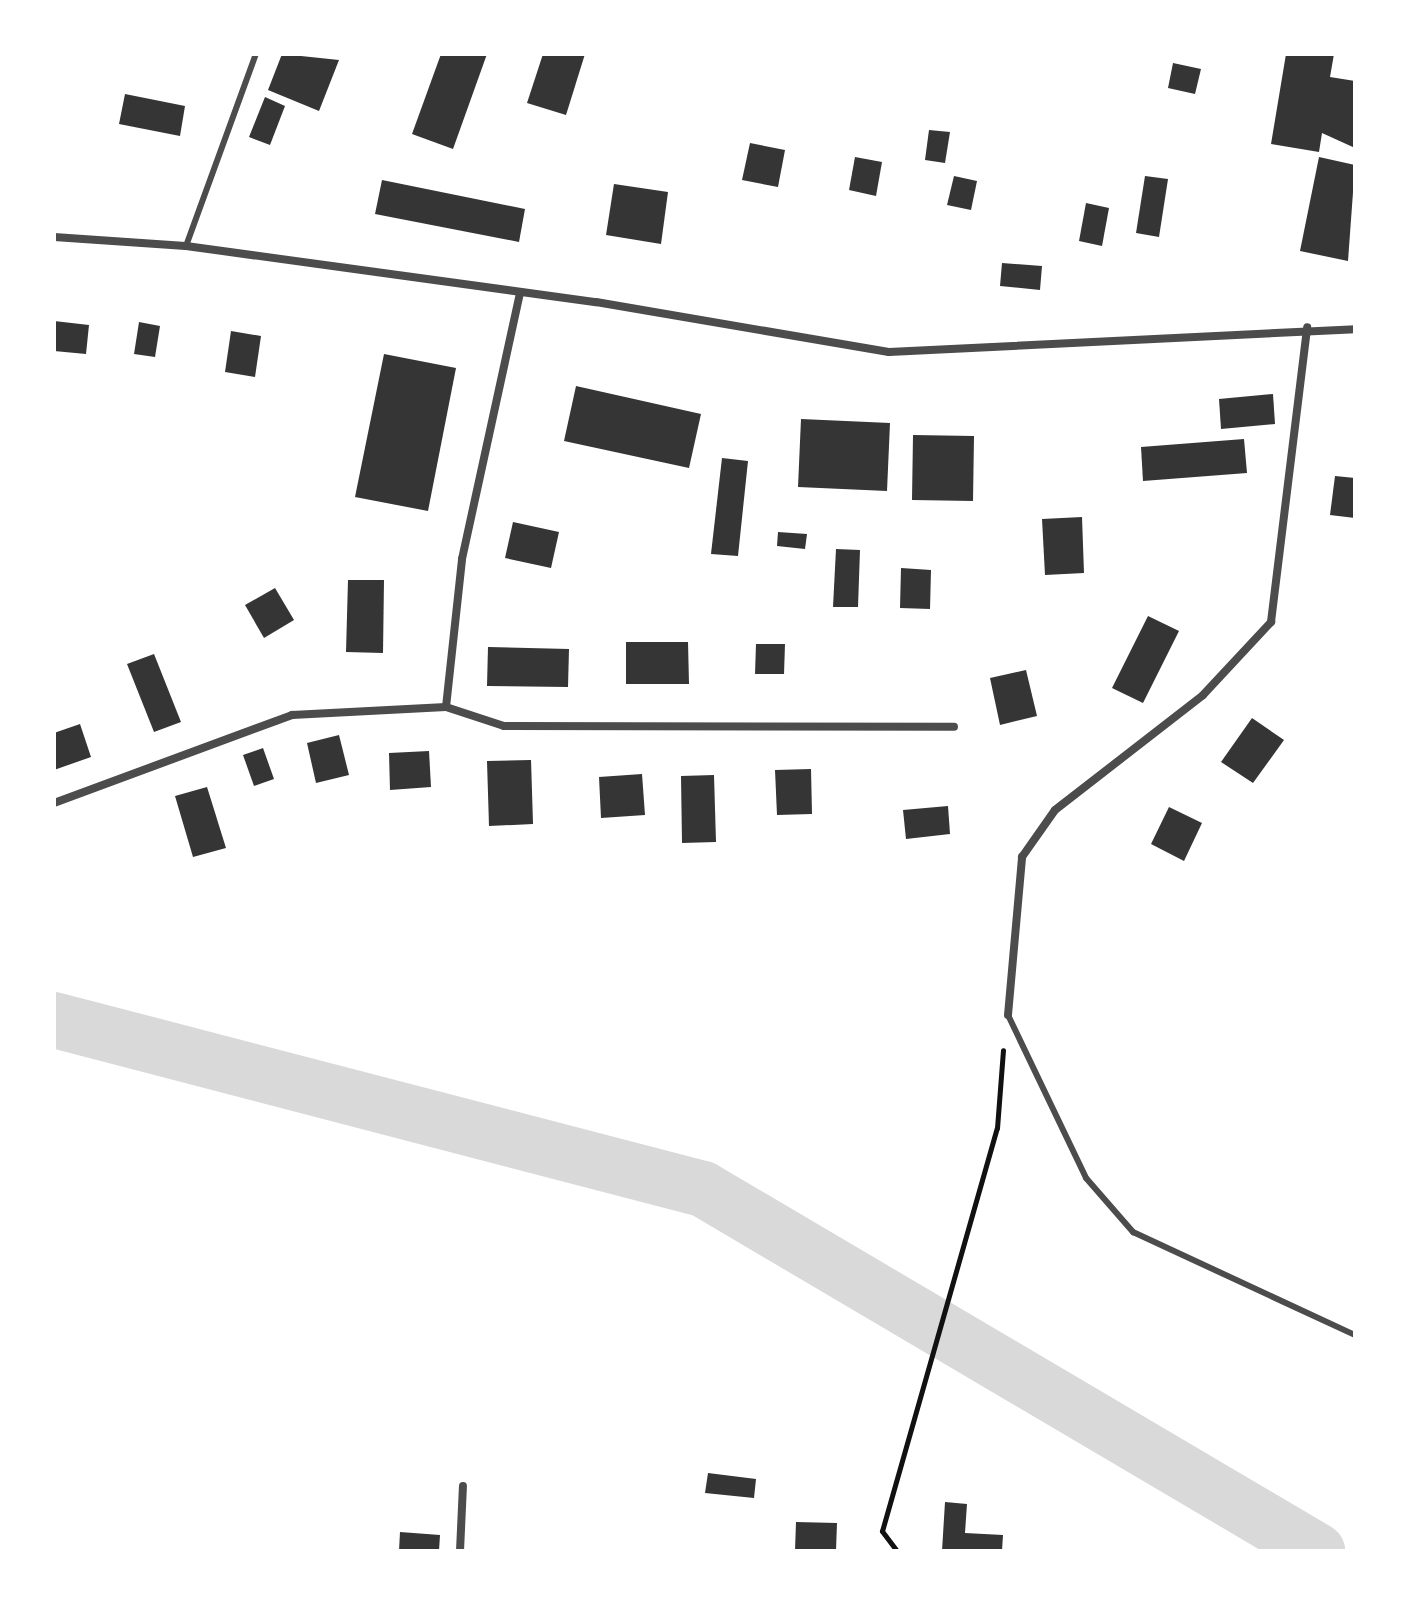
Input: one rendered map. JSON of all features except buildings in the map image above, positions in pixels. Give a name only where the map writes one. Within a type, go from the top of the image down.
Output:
[{"type":"street","points":[[54,237],[186,246],[520,292],[889,352],[1307,327],[1355,329]]},
{"type":"street","points":[[446,707],[462,559],[520,292]]},
{"type":"street","points":[[1008,1015],[1022,857],[1055,810],[1203,695],[1271,622],[1307,327]]},
{"type":"street","points":[[54,803],[292,715],[446,707],[504,726],[954,727]]},
{"type":"street","points":[[460,1551],[463,1486]]},
{"type":"lane","points":[[186,246],[256,54]]},
{"type":"lane","points":[[1008,1015],[1086,1178],[1133,1232],[1355,1335]]},
{"type":"path","points":[[897,1551],[882,1531],[907,1460],[997,1128],[1008,1015]]},
{"type":"waterway","points":[[54,1020],[703,1189],[1317,1551]]}]
